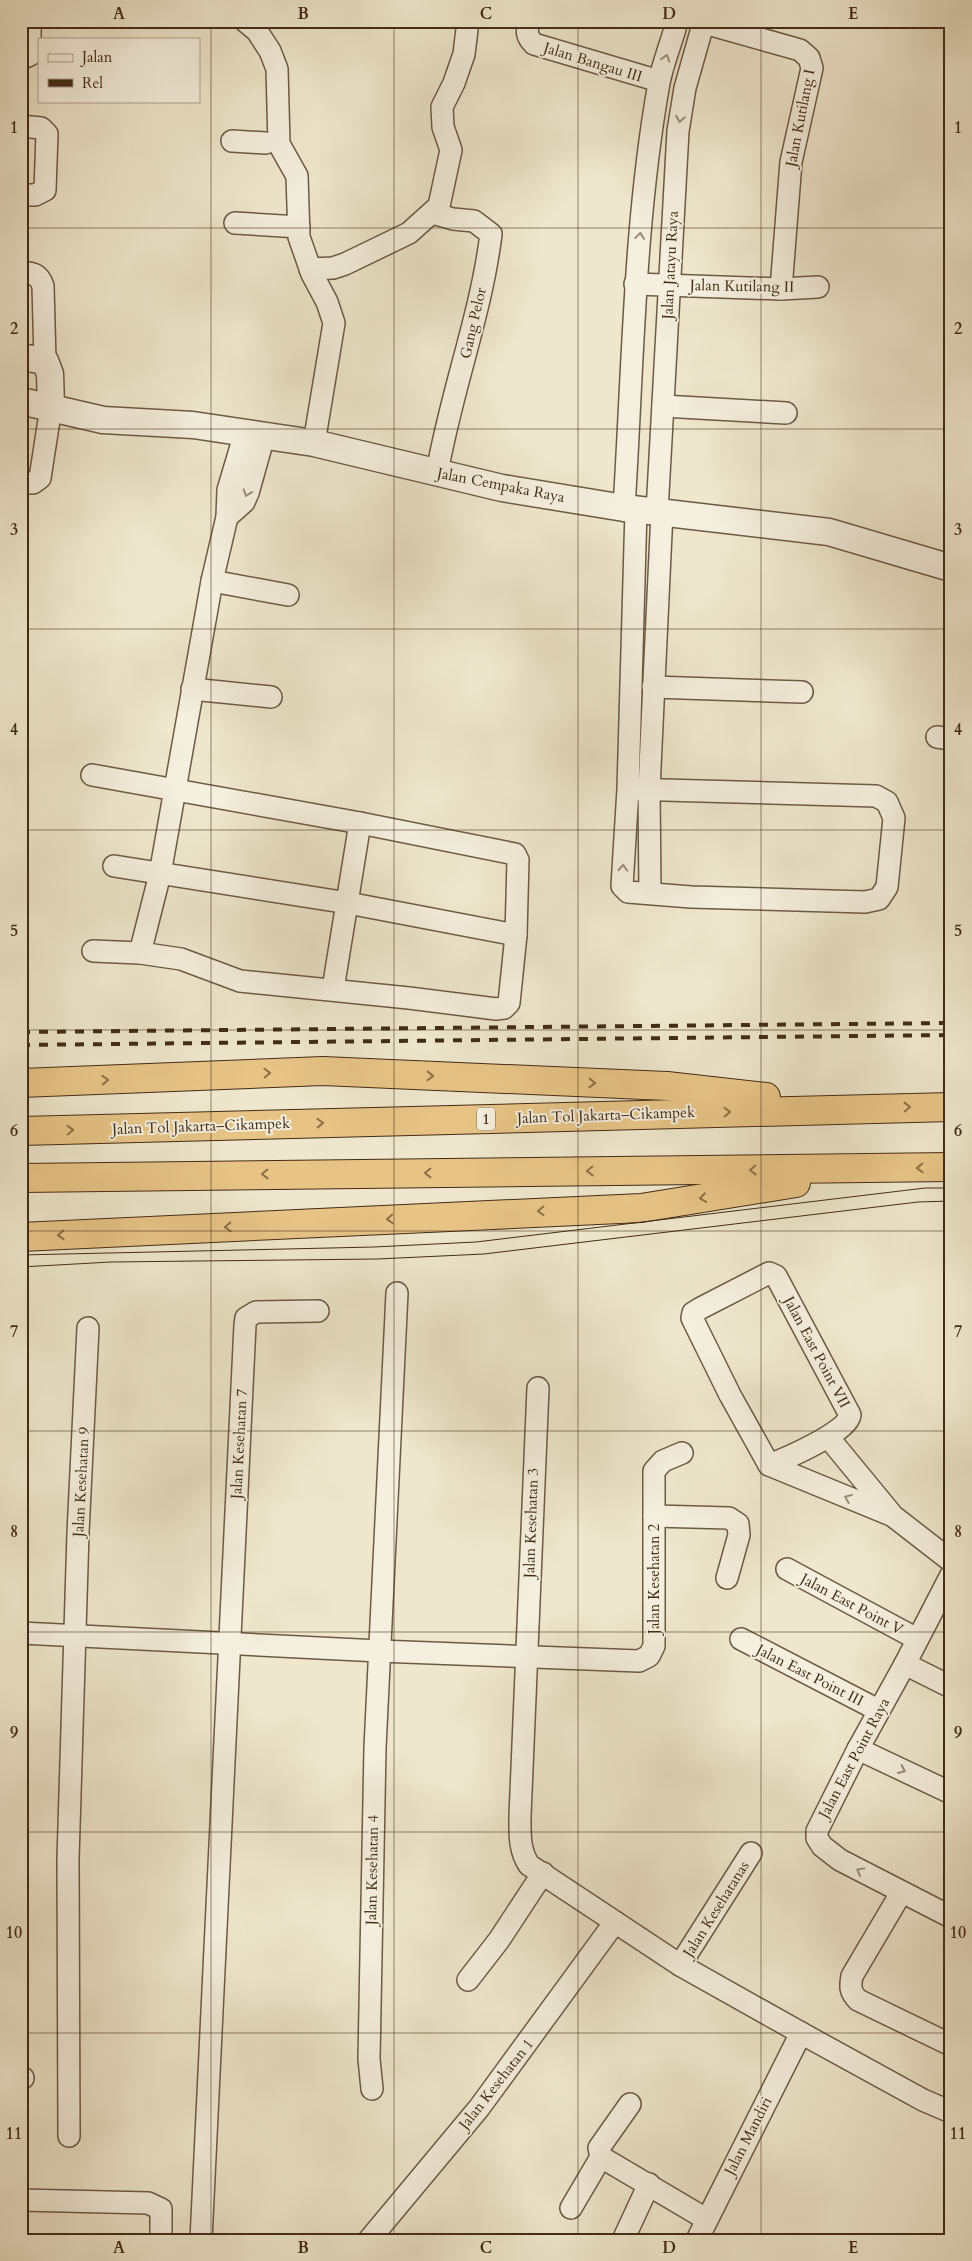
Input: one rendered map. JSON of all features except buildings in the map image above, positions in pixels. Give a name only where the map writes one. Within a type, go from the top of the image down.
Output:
[{"type":"highway","points":[[21,1083],[323,1072],[668,1086],[871,1108]]},
{"type":"highway","name":"Jalan Tol Jakarta–Cikampek","points":[[21,1131],[951,1107]]},
{"type":"highway","points":[[21,1178],[951,1167]]},
{"type":"highway","points":[[21,1237],[641,1208],[889,1168]]},
{"type":"street","points":[[26,53],[30,21]]},
{"type":"street","points":[[245,21],[257,31],[270,51],[276,69],[279,144],[297,176],[299,237],[310,269],[327,302],[334,323],[314,443]]},
{"type":"street","points":[[310,269],[333,268],[345,264],[409,233],[439,206],[443,195],[450,150],[443,127],[442,107],[454,83],[464,54],[468,21]]},
{"type":"street","name":"Jalan Jatayu Raya","points":[[645,511],[635,284],[659,81],[677,21]]},
{"type":"street","name":"Jalan Jatayu Raya","points":[[645,511],[663,406],[678,131],[685,88],[704,22]]},
{"type":"street","name":"Jalan Kutilang I","points":[[704,22],[800,50],[809,58],[812,68],[791,162],[787,191],[781,289]]},
{"type":"street","name":"Jalan Bangau III","points":[[529,30],[534,44],[659,81]]},
{"type":"street","points":[[21,126],[34,127],[47,134],[45,190],[35,195],[21,195]]},
{"type":"street","points":[[232,141],[266,143]]},
{"type":"street","name":"Gang Pelor","points":[[432,213],[453,219],[474,221],[491,234],[471,337],[445,426],[436,472]]},
{"type":"street","points":[[235,223],[299,227]]},
{"type":"street","points":[[21,272],[33,273],[40,278],[43,286],[33,359],[50,374],[51,407],[40,478],[34,483],[21,482]]},
{"type":"street","name":"Jalan Kutilang II","points":[[635,284],[781,289],[818,287]]},
{"type":"street","name":"Jalan Cempaka Raya","points":[[21,401],[103,420],[193,425],[314,443],[502,488],[645,511],[829,532],[951,568]]},
{"type":"street","points":[[663,406],[786,413]]},
{"type":"street","points":[[228,517],[244,502],[255,464],[254,435]]},
{"type":"street","points":[[140,953],[160,874],[212,581],[228,517],[228,490],[254,435]]},
{"type":"street","points":[[645,511],[653,687],[649,789],[650,893]]},
{"type":"street","points":[[628,789],[876,796],[887,802],[894,818],[887,887],[879,899],[866,902],[691,897],[628,892],[622,886],[645,511]]},
{"type":"street","points":[[212,581],[288,595]]},
{"type":"street","points":[[653,687],[802,692]]},
{"type":"street","points":[[192,688],[271,697]]},
{"type":"street","points":[[92,775],[360,823],[515,854],[518,860],[516,934],[508,1003],[504,1008],[496,1009],[240,980],[181,959],[140,953],[93,951]]},
{"type":"street","points":[[333,990],[360,823]]},
{"type":"street","points":[[114,866],[348,903],[516,934]]},
{"type":"street","name":"Jalan East Point VII","points":[[769,1273],[776,1276],[850,1415],[847,1423],[828,1437],[769,1465],[730,1395],[692,1318],[693,1313],[769,1273]]},
{"type":"street","name":"Jalan Kesehatan 4","points":[[372,2089],[369,2059],[372,1860],[379,1651],[397,1293]]},
{"type":"street","name":"Jalan Kesehatan 7","points":[[228,1643],[246,1318],[256,1312],[318,1311]]},
{"type":"street","name":"Jalan Kesehatan 9","points":[[69,2136],[68,1859],[74,1635],[88,1328]]},
{"type":"street","name":"Jalan Kesehatan 3","points":[[538,1388],[520,1816],[523,1856],[529,1865],[680,1965],[923,2100],[951,2112]]},
{"type":"street","points":[[828,1437],[893,1516],[951,1561]]},
{"type":"street","name":"Jalan Kesehatan 2","points":[[21,1633],[379,1651],[639,1661],[649,1656],[654,1646],[654,1471],[663,1461],[682,1453]]},
{"type":"street","points":[[769,1465],[893,1516]]},
{"type":"street","points":[[654,1516],[729,1518],[738,1524],[739,1535],[727,1578]]},
{"type":"street","name":"Jalan East Point V","points":[[787,1569],[917,1639]]},
{"type":"street","name":"Jalan East Point Raya","points":[[901,1893],[840,1860],[822,1846],[817,1830],[878,1710],[948,1587]]},
{"type":"street","name":"Jalan East Point III","points":[[741,1639],[878,1710]]},
{"type":"street","points":[[201,2240],[228,1643]]},
{"type":"street","points":[[905,1664],[951,1687]]},
{"type":"street","points":[[858,1749],[951,1793]]},
{"type":"street","name":"Jalan Kesehatanas","points":[[680,1965],[751,1854]]},
{"type":"street","points":[[468,1980],[499,1940],[543,1873]]},
{"type":"street","points":[[951,1917],[901,1893],[852,1976],[850,1986],[852,1994],[858,2000],[951,2045]]},
{"type":"street","name":"Jalan Kesehatan 1","points":[[369,2240],[479,2108],[615,1922]]},
{"type":"street","name":"Jalan Mandiri","points":[[697,2240],[801,2033]]},
{"type":"street","points":[[570,2208],[601,2157],[599,2148],[630,2104]]},
{"type":"street","points":[[601,2157],[706,2219]]},
{"type":"street","points":[[623,2240],[649,2184]]},
{"type":"street","points":[[21,2200],[148,2203],[161,2210],[161,2240]]},
{"type":"tram line","points":[[21,1255],[374,1247],[476,1242],[925,1188],[951,1188]]},
{"type":"tram line","points":[[21,1267],[111,1262],[377,1259],[484,1254],[918,1202],[951,1201]]},
{"type":"railway","points":[[21,1032],[951,1023]]},
{"type":"railway","points":[[21,1045],[951,1035]]}]
